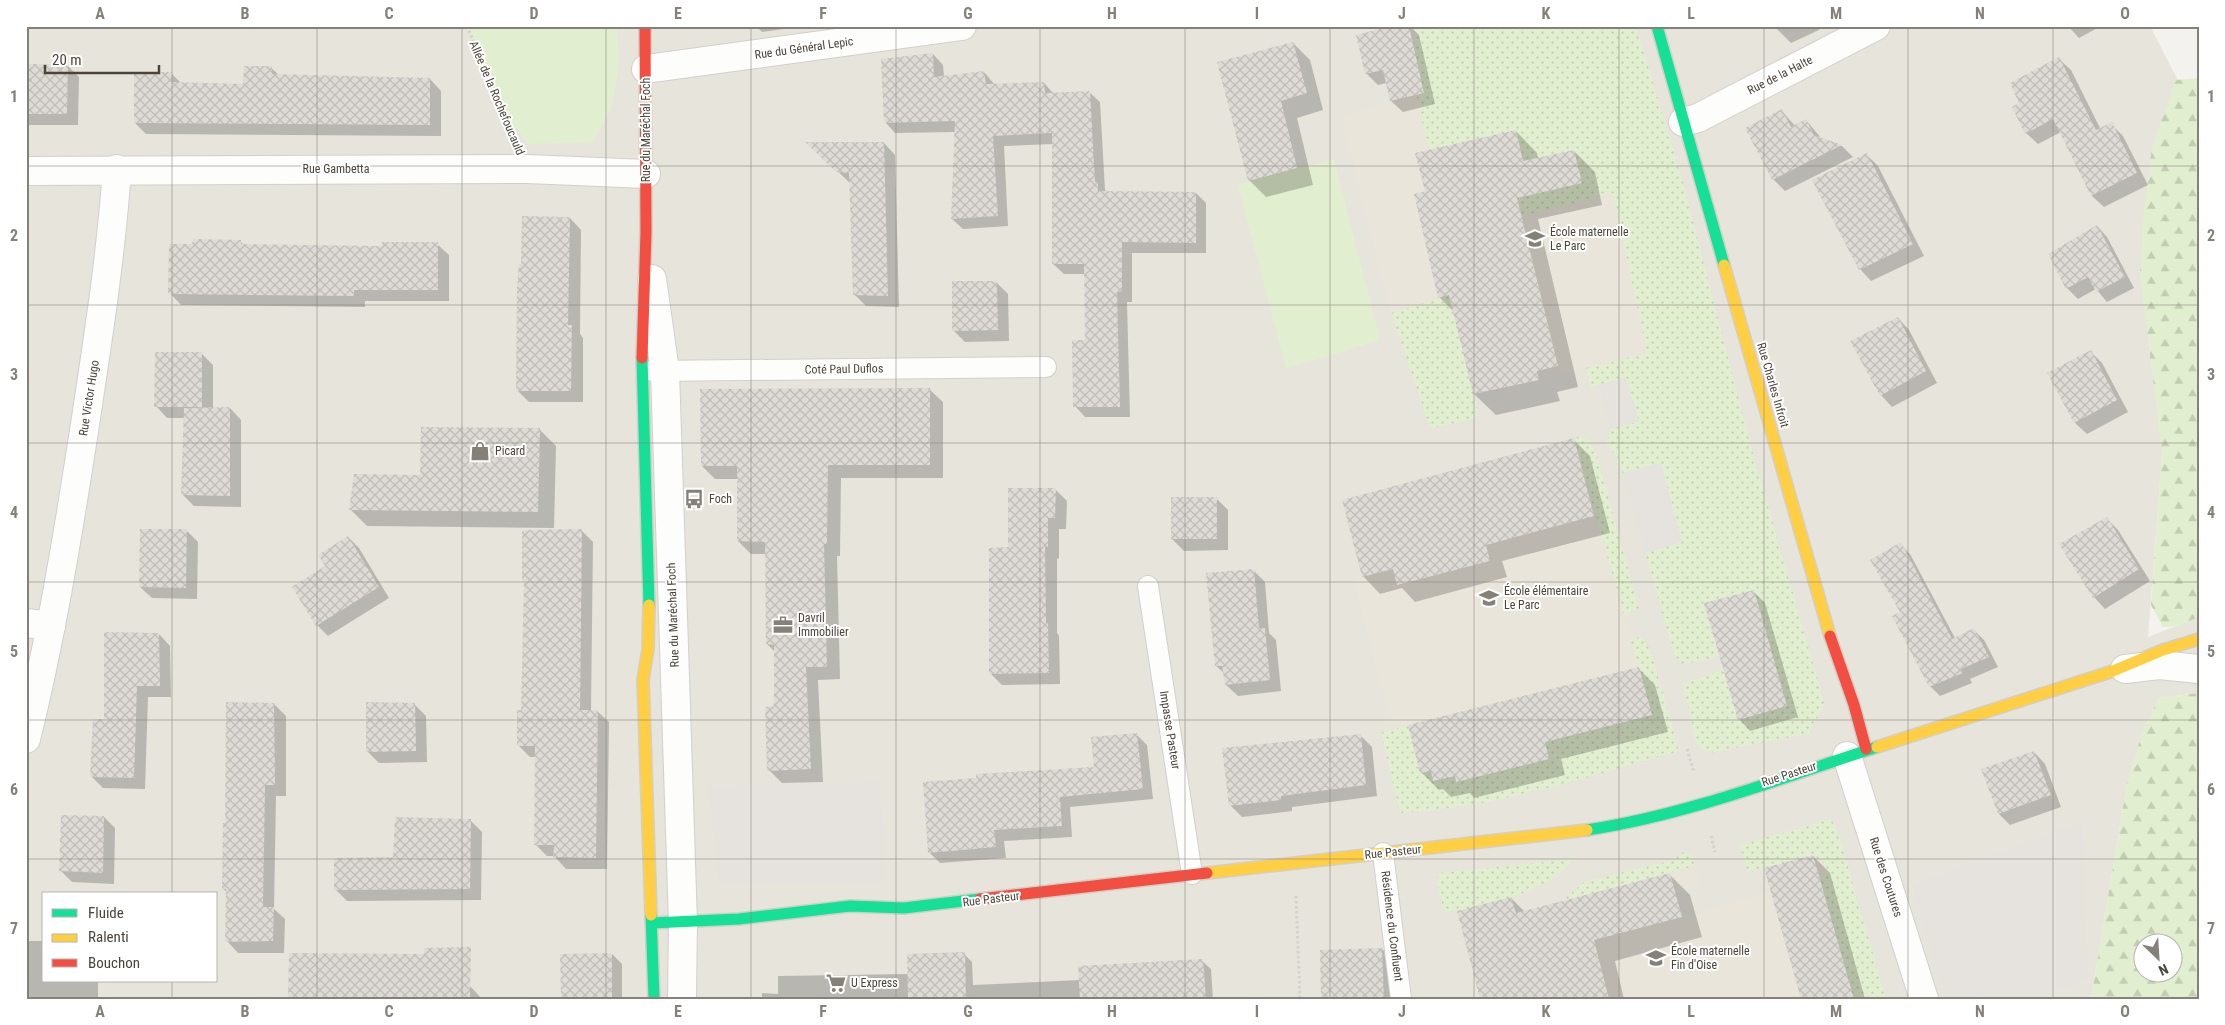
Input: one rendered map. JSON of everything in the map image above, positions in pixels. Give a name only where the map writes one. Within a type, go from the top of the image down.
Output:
[{"type":"street","name":"Rue du Maréchal Foch","points":[[645,26],[646,233],[683,923],[682,999]]},
{"type":"street","name":"Rue du Général Lepic","points":[[646,69],[962,26]]},
{"type":"street","name":"Rue Charles Infroit","points":[[1657,26],[1823,617],[1854,704],[1857,752]]},
{"type":"street","name":"Rue de la Halte","points":[[1683,122],[1698,118],[1876,26]]},
{"type":"street","name":"Rue Victor Hugo","points":[[26,739],[38,624],[94,366],[117,169]]},
{"type":"street","name":"Rue Gambetta","points":[[26,170],[528,169],[646,174]]},
{"type":"street","name":"Rue du Maréchal Foch","points":[[653,371],[650,617],[643,680],[643,713],[654,999]]},
{"type":"street","name":"Rue Pasteur","points":[[652,923],[683,923],[850,906],[904,908],[1192,874],[1551,836],[1634,823],[1702,804],[1857,752],[2113,671],[2163,650],[2199,639]]},
{"type":"street","name":"Rue Pasteur","points":[[2113,671],[2142,665],[2199,669]]},
{"type":"street","name":"Rue des Coutures","points":[[1857,752],[1924,999]]},
{"type":"lane","name":"Coté Paul Duflos","points":[[653,371],[1046,367]]},
{"type":"lane","name":"Impasse Pasteur","points":[[1148,586],[1192,874]]},
{"type":"lane","name":"Résidence du Confluent","points":[[1383,853],[1401,999]]},
{"type":"path","name":"Allée de la Rochefoucauld","points":[[467,26],[528,169]]},
{"type":"path","points":[[1294,863],[1300,999]]},
{"type":"shaded area","points":[[26,26],[2150,26],[2189,102],[2148,637],[2199,617],[2199,693],[2159,698],[2127,784],[2091,999],[26,999]]},
{"type":"shaded area","name":"École maternelle Le Parc","points":[[1413,26],[1636,26],[1683,182],[1726,351],[1591,387],[1586,368],[1560,375],[1558,366],[1537,371],[1539,380],[1473,394],[1449,295],[1391,313],[1341,118],[1390,101],[1424,93],[1413,46],[1417,45]]},
{"type":"shaded area","points":[[1839,26],[1865,26],[1717,102],[1711,92]]},
{"type":"shaded area","points":[[1625,378],[1639,421],[1611,429],[1598,386]]},
{"type":"shaded area","name":"École élémentaire Le Parc","points":[[1574,438],[1652,715],[1545,742],[1456,782],[1433,781],[1420,773],[1407,725],[1393,730],[1354,580],[1362,577],[1342,500]]},
{"type":"shaded area","points":[[1661,463],[1682,542],[1645,553],[1623,473]]},
{"type":"shaded area","points":[[880,782],[886,882],[719,884],[708,786]]},
{"type":"shaded area","points":[[2082,822],[2088,980],[2035,999],[1944,999],[1912,884]]},
{"type":"shaded area","name":"École maternelle Fin d'Oise","points":[[1814,854],[1822,857],[1827,874],[1820,876],[1854,999],[1480,999],[1457,911],[1511,897],[1516,913],[1695,866],[1700,885],[1675,892],[1682,917],[1771,892],[1764,868]]},
{"type":"green space","points":[[467,26],[617,26],[619,66],[611,110],[593,142],[528,144],[504,113]]},
{"type":"green space","points":[[1413,26],[1636,26],[1683,182],[1752,450],[1825,705],[1808,734],[1709,753],[1697,746],[1683,686],[1684,683],[1723,670],[1738,720],[1786,706],[1704,604],[1719,656],[1681,664],[1674,654],[1645,553],[1682,542],[1661,463],[1623,473],[1617,457],[1606,443],[1611,429],[1639,421],[1626,378],[1591,387],[1586,368],[1647,353],[1613,193],[1522,216],[1517,198],[1581,183],[1574,150],[1523,161],[1516,130],[1429,150],[1416,95],[1424,93],[1413,46],[1417,45]]},
{"type":"green space","points":[[2199,78],[2199,617],[2177,626],[2163,627],[2151,605],[2162,452],[2140,274],[2144,210],[2152,148],[2175,80]]},
{"type":"green space","points":[[1334,159],[1380,340],[1286,369],[1238,185]]},
{"type":"green space","points":[[1449,295],[1479,414],[1476,418],[1434,428],[1429,425],[1391,313]]},
{"type":"green space","points":[[1583,436],[1593,446],[1596,453],[1639,608],[1624,616],[1574,438]]},
{"type":"green space","points":[[1641,637],[1651,651],[1679,751],[1576,781],[1507,798],[1437,810],[1400,813],[1381,733],[1408,725],[1420,773],[1431,771],[1434,781],[1455,776],[1456,781],[1545,742],[1652,715],[1630,639]]},
{"type":"green space","points":[[2199,693],[2199,999],[2091,999],[2127,784],[2142,733],[2159,698]]},
{"type":"green space","points":[[1831,819],[1837,829],[1886,999],[1854,999],[1819,876],[1827,874],[1822,858],[1816,860],[1814,854],[1748,873],[1740,845]]},
{"type":"green space","points":[[1683,852],[1692,856],[1695,866],[1562,901],[1584,882],[1673,860]]},
{"type":"green space","points":[[1575,859],[1552,879],[1524,893],[1484,906],[1444,912],[1437,882],[1440,873]]},
{"type":"building","points":[[1391,26],[1409,26],[1424,93],[1390,101],[1383,70],[1365,74],[1356,35]]},
{"type":"building","points":[[1293,42],[1307,93],[1281,101],[1297,168],[1248,181],[1217,62]]},
{"type":"building","points":[[933,53],[934,77],[984,71],[986,84],[1044,82],[1045,93],[1090,91],[1095,182],[1098,182],[1098,191],[1196,192],[1196,243],[1122,242],[1122,292],[1117,292],[1120,407],[1073,407],[1072,340],[1085,340],[1084,264],[1052,264],[1052,133],[993,136],[998,216],[951,219],[955,121],[884,123],[881,59]]},
{"type":"building","points":[[2059,57],[2096,130],[2112,122],[2137,173],[2091,196],[2053,119],[2025,134],[2012,107],[2019,103],[2010,83]]},
{"type":"building","points":[[26,64],[68,64],[67,114],[26,114]]},
{"type":"building","points":[[244,66],[272,66],[272,74],[430,78],[430,125],[134,123],[134,72],[172,72],[172,82],[243,84]]},
{"type":"building","points":[[1782,109],[1791,127],[1806,119],[1814,135],[1842,145],[1772,180],[1745,128]]},
{"type":"building","points":[[1516,130],[1523,161],[1574,150],[1582,183],[1517,198],[1558,366],[1537,371],[1539,380],[1473,394],[1449,295],[1438,298],[1414,194],[1425,191],[1415,153]]},
{"type":"building","points":[[805,142],[884,142],[888,296],[853,295],[849,173],[836,172]]},
{"type":"building","points":[[1867,153],[1913,244],[1859,270],[1812,180]]},
{"type":"building","points":[[522,216],[570,217],[568,325],[572,325],[571,391],[516,391],[517,287],[519,264],[521,264]]},
{"type":"building","points":[[2097,225],[2125,277],[2096,292],[2088,277],[2066,289],[2048,254]]},
{"type":"building","points":[[193,239],[241,240],[241,244],[382,246],[382,242],[438,242],[438,290],[354,290],[354,296],[168,294],[169,244],[192,244]]},
{"type":"building","points":[[952,281],[997,281],[998,330],[952,331]]},
{"type":"building","points":[[1898,317],[1926,371],[1880,396],[1850,341]]},
{"type":"building","points":[[2091,350],[2117,400],[2074,423],[2047,373]]},
{"type":"building","points":[[155,352],[202,352],[202,407],[154,407]]},
{"type":"building","points":[[930,388],[930,465],[828,465],[827,544],[824,544],[827,667],[806,667],[811,769],[767,771],[765,707],[774,706],[774,645],[766,644],[765,542],[737,541],[737,466],[701,466],[700,389]]},
{"type":"building","points":[[230,407],[230,496],[181,495],[184,408]]},
{"type":"building","name":"Picard","points":[[421,427],[540,428],[538,512],[349,510],[354,474],[420,475]]},
{"type":"building","points":[[1574,438],[1594,516],[1486,545],[1490,561],[1397,585],[1393,569],[1362,577],[1342,500]]},
{"type":"building","points":[[1008,488],[1056,488],[1055,518],[1048,518],[1048,547],[1045,547],[1049,673],[989,674],[989,548],[1008,547]]},
{"type":"building","points":[[1171,497],[1217,497],[1217,539],[1171,539]]},
{"type":"building","points":[[2107,517],[2139,569],[2093,598],[2059,544]]},
{"type":"building","points":[[140,529],[187,529],[186,588],[139,587]]},
{"type":"building","points":[[582,529],[580,710],[598,710],[596,858],[553,857],[554,845],[534,845],[535,746],[517,746],[517,710],[521,710],[524,581],[522,581],[522,530]]},
{"type":"building","points":[[348,536],[379,587],[316,626],[292,587],[325,566],[318,555]]},
{"type":"building","points":[[1901,542],[1952,639],[1974,628],[1989,657],[1961,669],[1963,673],[1929,687],[1892,616],[1900,612],[1870,560]]},
{"type":"building","points":[[1254,569],[1259,628],[1265,628],[1270,680],[1225,685],[1222,666],[1215,666],[1206,573]]},
{"type":"building","points":[[1754,590],[1787,706],[1738,720],[1704,603]]},
{"type":"building","points":[[104,632],[159,633],[160,686],[137,686],[134,778],[90,777],[93,719],[104,719]]},
{"type":"building","points":[[1639,667],[1652,715],[1545,742],[1549,759],[1456,782],[1455,776],[1433,781],[1431,771],[1420,773],[1408,725]]},
{"type":"building","points":[[226,702],[274,703],[275,785],[265,785],[263,907],[274,907],[273,941],[225,942],[226,889],[222,889],[223,823],[225,823]]},
{"type":"building","points":[[366,702],[415,703],[416,751],[366,752]]},
{"type":"building","points":[[1137,733],[1143,789],[1060,797],[1062,826],[994,830],[996,847],[928,853],[923,782],[976,778],[976,774],[1094,767],[1091,737]]},
{"type":"building","points":[[1361,734],[1366,785],[1281,796],[1281,800],[1229,806],[1222,748]]},
{"type":"building","points":[[2034,751],[2051,795],[1998,814],[1981,769]]},
{"type":"building","points":[[61,815],[104,816],[103,873],[59,871]]},
{"type":"building","points":[[395,817],[471,819],[470,889],[334,890],[334,858],[393,857]]},
{"type":"building","points":[[1813,855],[1854,999],[1801,999],[1764,868]]},
{"type":"building","points":[[1670,873],[1682,917],[1594,940],[1609,999],[1480,999],[1457,911],[1511,897],[1516,913]]},
{"type":"building","points":[[471,947],[470,999],[288,999],[289,953],[424,954],[424,948]]},
{"type":"building","points":[[1382,948],[1384,999],[1321,999],[1320,950]]},
{"type":"building","points":[[965,952],[966,999],[908,999],[907,954]]},
{"type":"building","points":[[612,953],[612,999],[561,999],[560,954]]},
{"type":"building","points":[[1203,959],[1206,999],[1080,999],[1078,966]]},
{"type":"traffic: fast","points":[[1657,26],[1724,265]]},
{"type":"traffic: fast","points":[[642,358],[649,605]]},
{"type":"traffic: fast","points":[[1587,830],[1661,815],[1697,805],[1877,747]]},
{"type":"traffic: fast","points":[[652,923],[739,919],[850,906],[904,908],[980,899]]},
{"type":"traffic: fast","points":[[651,915],[654,999]]},
{"type":"traffic: slow","points":[[1724,265],[1830,636]]},
{"type":"traffic: slow","points":[[649,605],[648,649],[643,680],[651,915]]},
{"type":"traffic: slow","points":[[1877,747],[2113,671],[2163,650],[2199,639]]},
{"type":"traffic: slow","points":[[1207,873],[1587,830]]},
{"type":"traffic: jam","points":[[642,358],[646,233],[645,26]]},
{"type":"traffic: jam","points":[[1830,636],[1854,705],[1866,749]]},
{"type":"traffic: jam","points":[[980,899],[1207,873]]},
{"type":"place","name":"École maternelle Le Parc","points":[[1535,239]]},
{"type":"place","name":"Picard","points":[[480,451]]},
{"type":"place","name":"Foch","points":[[694,499]]},
{"type":"place","name":"École élémentaire Le Parc","points":[[1489,598]]},
{"type":"place","name":"Davril Immobilier","points":[[783,625]]},
{"type":"place","name":"École maternelle Fin d'Oise","points":[[1656,958]]},
{"type":"place","name":"U Express","points":[[836,983]]}]
